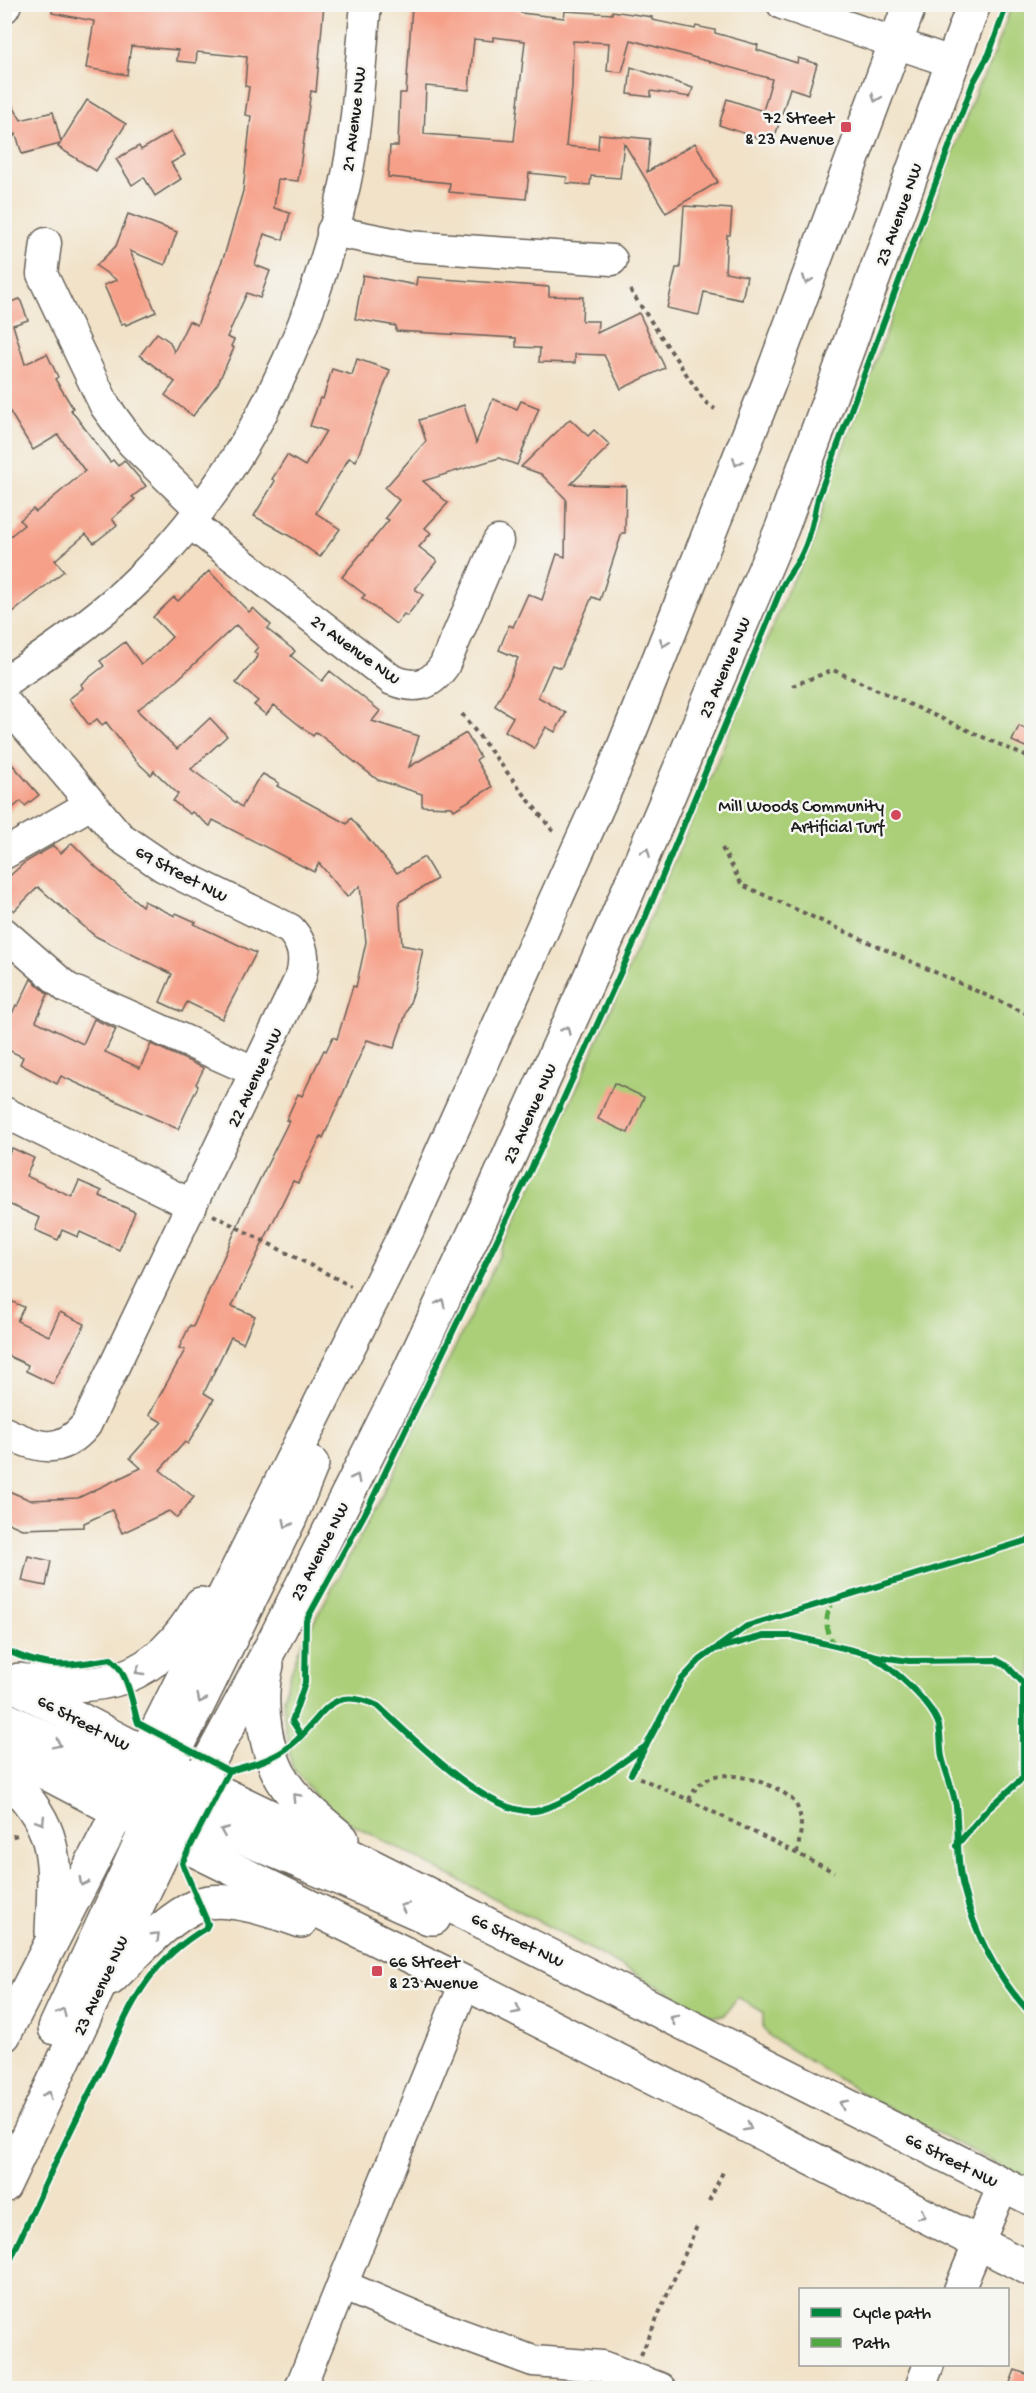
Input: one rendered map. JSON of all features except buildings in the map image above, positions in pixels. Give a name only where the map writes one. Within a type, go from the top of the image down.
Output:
[{"type":"main road","name":"23 Avenue NW","points":[[4,2186],[98,1990],[153,1798],[256,1531],[408,1228],[621,754],[768,386],[910,4]]},
{"type":"main road","name":"23 Avenue NW","points":[[199,1781],[273,1642],[408,1374],[486,1208],[671,794],[782,528],[974,4]]},
{"type":"main road","points":[[4,2142],[153,1798],[290,1518],[316,1455],[328,1389]]},
{"type":"main road","points":[[4,1679],[66,1686],[124,1679],[140,1671],[172,1646],[188,1627],[209,1591],[256,1531]]},
{"type":"main road","points":[[273,1642],[263,1691],[264,1726],[280,1776],[290,1792],[303,1805],[370,1864]]},
{"type":"main road","name":"66 Street NW","points":[[4,1679],[153,1798],[382,1944],[465,1983],[1032,2270]]},
{"type":"main road","points":[[4,1718],[153,1798],[429,1918],[481,1920]]},
{"type":"main road","name":"66 Street NW","points":[[4,1751],[153,1798],[199,1781],[370,1864],[1032,2199]]},
{"type":"main road","points":[[4,1776],[18,1788],[46,1827],[54,1874],[52,1942]]},
{"type":"main road","name":"23 Avenue NW","points":[[4,2035],[52,1942],[153,1798]]},
{"type":"main road","points":[[98,1990],[170,1922],[200,1904],[232,1902],[269,1909],[315,1926],[382,1944]]},
{"type":"street","name":"21 Avenue NW","points":[[4,682],[42,658],[117,599],[144,574],[195,516],[253,430],[278,383],[310,306],[345,183],[355,121],[366,4]]},
{"type":"street","points":[[782,4],[954,63]]},
{"type":"street","points":[[332,231],[408,246],[612,260]]},
{"type":"street","name":"21 Avenue NW","points":[[46,243],[42,274],[105,406],[132,443],[195,516],[393,680],[407,686],[423,684],[432,680],[444,666],[498,541]]},
{"type":"street","name":"69 Street NW","points":[[4,700],[120,837],[164,867],[279,922],[290,929],[302,946]]},
{"type":"street","points":[[4,854],[91,804]]},
{"type":"street","points":[[4,933],[67,988],[256,1072]]},
{"type":"street","name":"22 Avenue NW","points":[[4,1432],[39,1446],[60,1446],[76,1437],[86,1425],[200,1209],[256,1072],[301,976],[304,964],[302,946]]},
{"type":"street","points":[[4,1112],[200,1209]]},
{"type":"street","points":[[300,2388],[465,1983]]},
{"type":"street","points":[[959,2288],[1003,2185]]},
{"type":"street","points":[[342,2285],[438,2326],[533,2361],[602,2366],[660,2388]]},
{"type":"street","points":[[920,2388],[928,2366]]},
{"type":"path","points":[[630,290],[705,402],[715,409]]},
{"type":"path","points":[[792,686],[833,670],[1032,759]]},
{"type":"path","points":[[462,714],[555,834]]},
{"type":"path","points":[[722,848],[742,885],[1032,1016]]},
{"type":"path","points":[[200,1209],[352,1286]]},
{"type":"path","points":[[631,1774],[689,1800],[834,1872]]},
{"type":"path","points":[[689,1800],[692,1792],[714,1776],[757,1780],[777,1789],[788,1795],[796,1804],[799,1813],[802,1827],[797,1853]]},
{"type":"path","points":[[709,2201],[724,2170]]},
{"type":"path","points":[[639,2359],[697,2226]]},
{"type":"green space","points":[[1012,5],[1031,5],[1031,2181],[873,2100],[772,2038],[763,2029],[763,2012],[738,1997],[723,2016],[712,2016],[548,1926],[344,1820],[320,1801],[292,1767],[285,1728],[283,1697],[298,1651],[383,1494],[488,1280],[580,1081],[789,587],[810,550],[825,496],[978,86],[990,65]]},
{"type":"marked path","points":[[834,1599],[828,1611],[827,1629],[835,1646]]},
{"type":"cycle path","points":[[301,1735],[292,1721],[305,1683],[306,1621],[370,1504],[543,1144],[643,923],[782,587],[800,558],[806,543],[818,498],[973,83],[989,54],[1007,4]]},
{"type":"cycle path","points":[[631,1774],[681,1680],[700,1660],[747,1626],[1032,1539]]},
{"type":"cycle path","points":[[716,1649],[764,1636],[793,1636],[881,1657],[909,1661],[996,1660],[1007,1666],[1023,1683],[1023,1778],[986,1811],[956,1846]]},
{"type":"cycle path","points":[[4,1649],[45,1663],[69,1664],[111,1659],[122,1672],[138,1723],[229,1771]]},
{"type":"cycle path","points":[[873,1657],[911,1687],[929,1707],[939,1726],[942,1757],[956,1806],[959,1866],[968,1905],[989,1956],[1009,1987],[1032,2015]]},
{"type":"cycle path","points":[[4,2274],[59,2154],[137,1997],[164,1960],[206,1928],[208,1924],[182,1863],[229,1771],[261,1762],[283,1751],[301,1736],[327,1708],[347,1699],[361,1700],[378,1706],[453,1773],[500,1803],[521,1810],[540,1810],[566,1799],[646,1746]]},
{"type":"place","name":"72 Street & 23 Avenue","points":[[846,127]]},
{"type":"place","name":"Mill Woods Community Artificial Turf","points":[[896,815]]},
{"type":"place","name":"66 Street & 23 Avenue","points":[[377,1971]]}]
